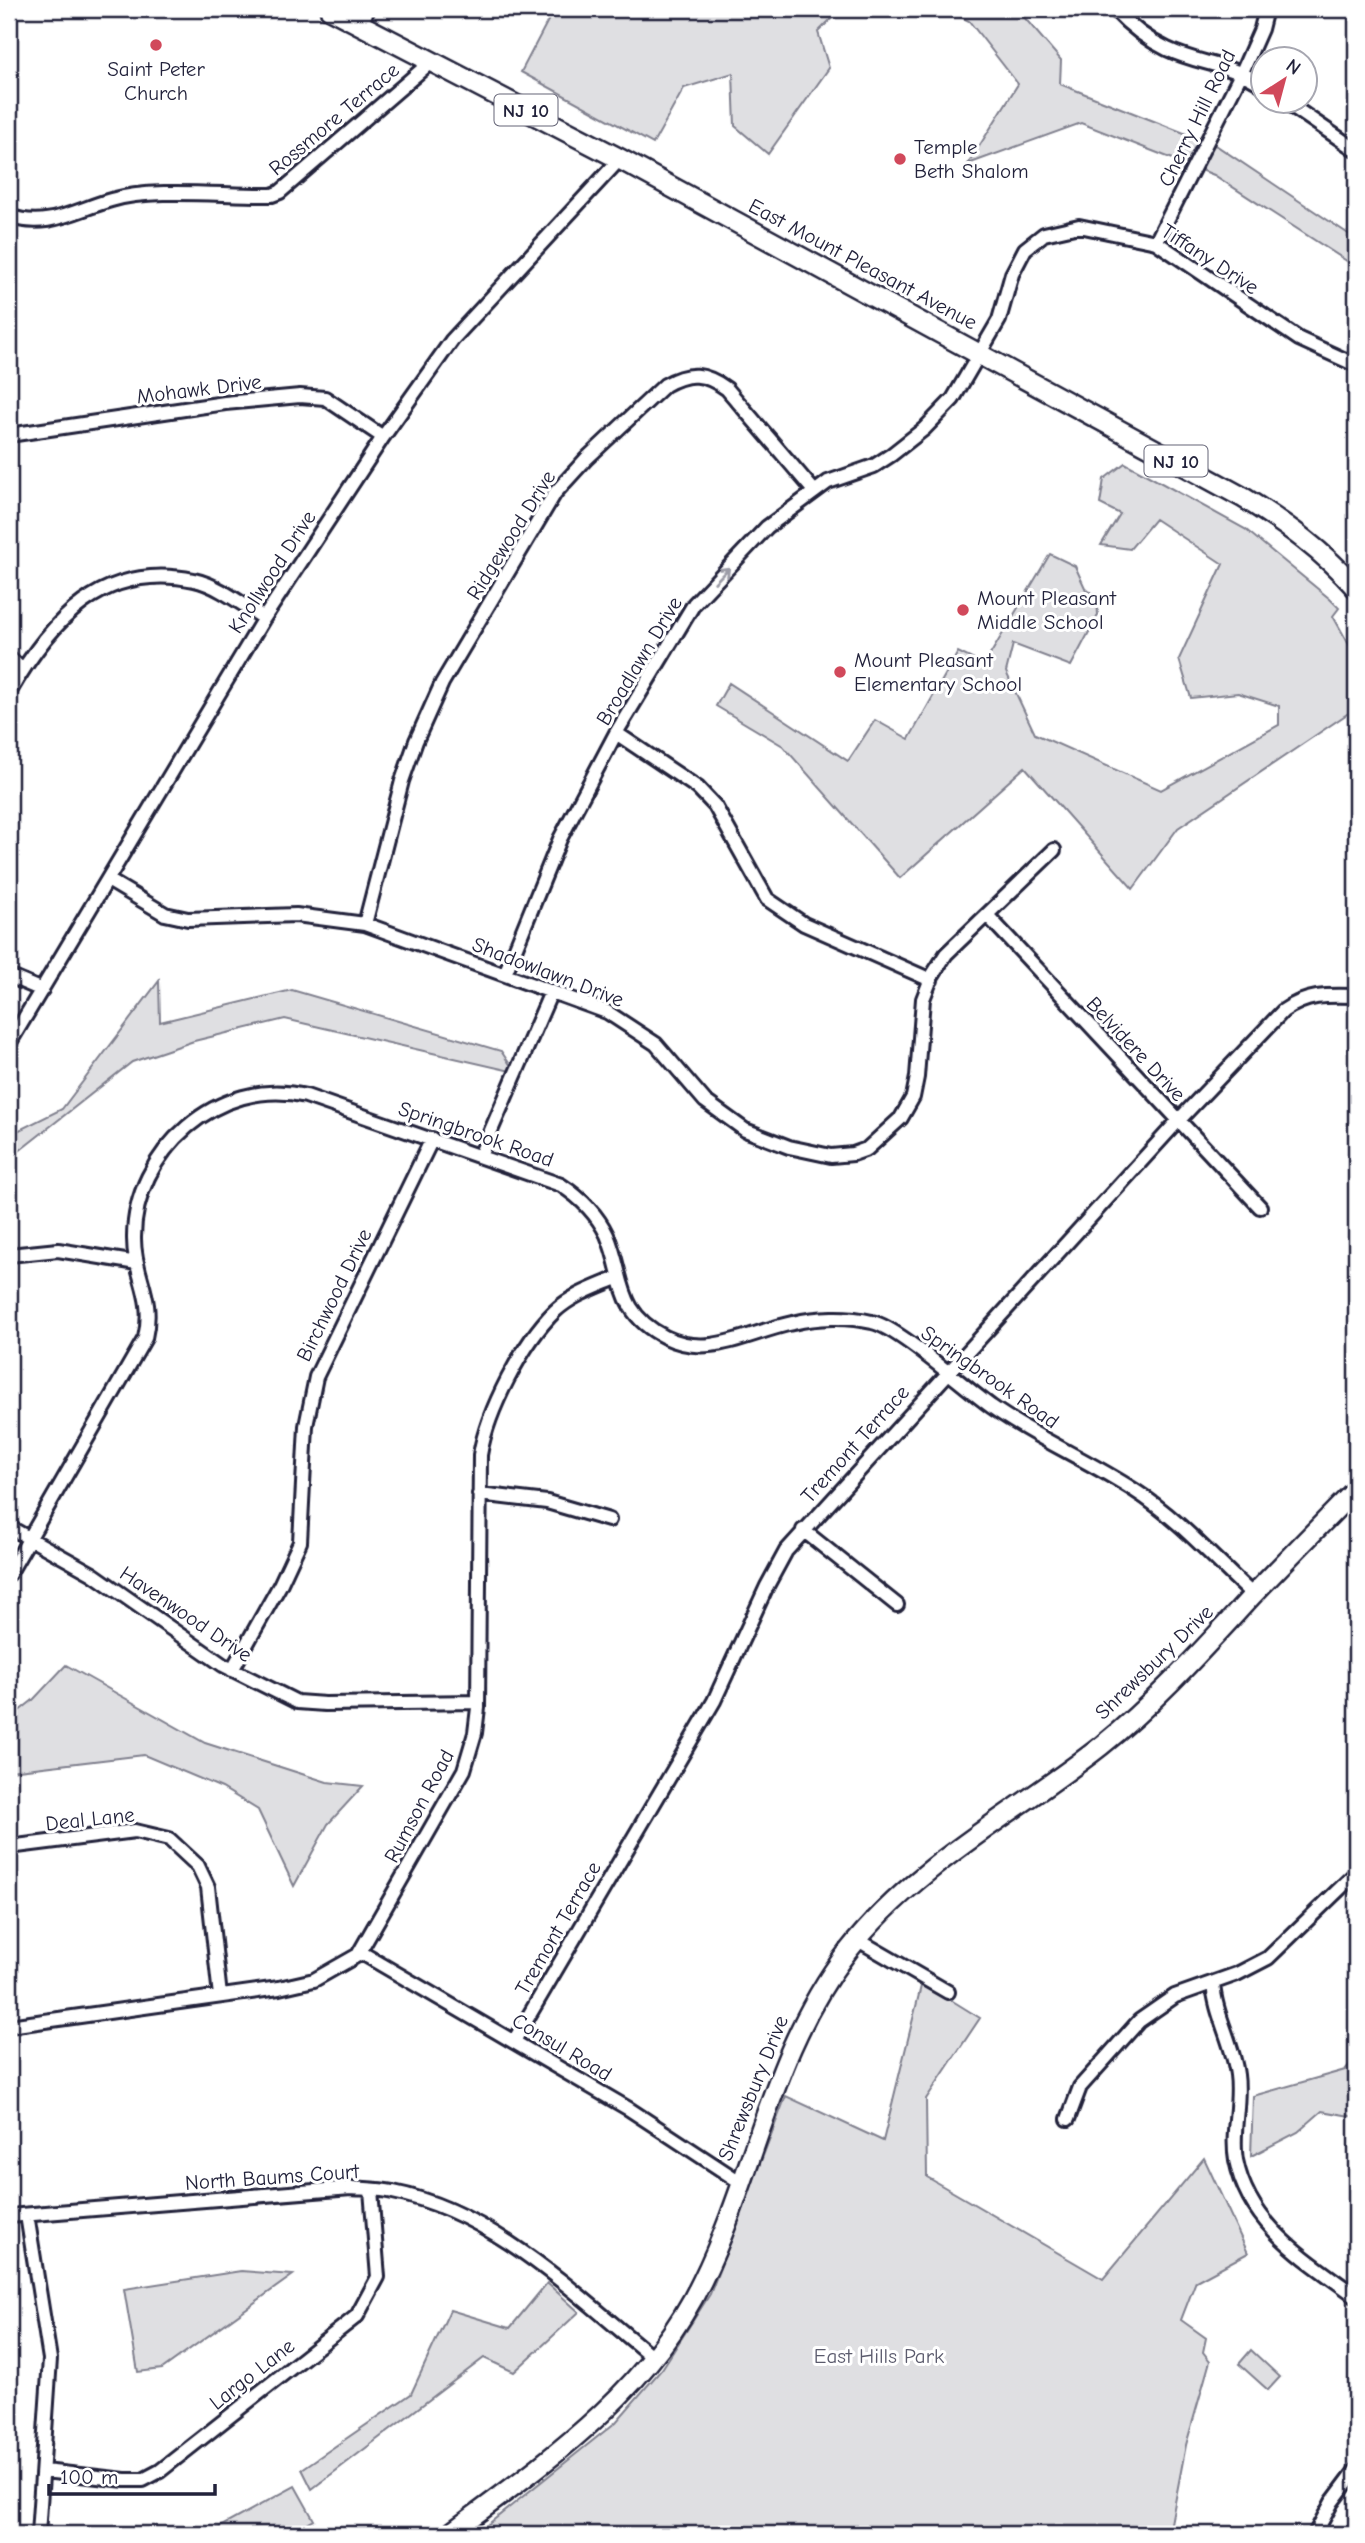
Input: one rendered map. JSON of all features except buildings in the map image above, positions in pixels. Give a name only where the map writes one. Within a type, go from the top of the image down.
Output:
[{"type":"main road","name":"East Mount Pleasant Avenue","points":[[330,9],[365,16],[432,61],[981,353],[1244,498],[1293,528],[1356,588]]},
{"type":"main road","name":"Shrewsbury Drive","points":[[449,2534],[565,2448],[624,2392],[654,2358],[703,2280],[792,2043],[814,2001],[858,1940],[900,1894],[937,1863],[1055,1780],[1137,1716],[1182,1673],[1356,1489]]},
{"type":"street","points":[[1114,9],[1149,39],[1168,50],[1242,72],[1250,77]]},
{"type":"street","name":"Cherry Hill Road","points":[[1156,242],[1242,72],[1261,29],[1266,9]]},
{"type":"street","name":"Rossmore Terrace","points":[[9,216],[24,222],[44,223],[112,199],[137,195],[272,195],[280,192],[432,61]]},
{"type":"street","points":[[1306,116],[1356,150]]},
{"type":"street","name":"Knollwood Drive","points":[[9,1044],[264,618],[383,437],[452,340],[620,159]]},
{"type":"street","name":"Tiffany Drive","points":[[981,353],[999,320],[1016,265],[1025,249],[1044,234],[1079,226],[1156,242],[1288,332],[1356,365]]},
{"type":"street","name":"Broadlawn Drive","points":[[505,974],[560,839],[616,733],[694,604],[767,527],[814,491],[828,482],[874,466],[924,429],[953,398],[981,353]]},
{"type":"street","name":"Ridgewood Drive","points":[[365,924],[402,781],[442,683],[555,493],[586,459],[665,384],[679,376],[695,374],[713,379],[727,389],[814,491]]},
{"type":"street","name":"Mohawk Drive","points":[[9,435],[225,402],[300,396],[324,398],[383,437]]},
{"type":"street","points":[[9,693],[22,670],[53,628],[82,601],[102,588],[153,576],[196,580],[264,618]]},
{"type":"street","points":[[9,657],[22,670]]},
{"type":"street","points":[[616,733],[698,788],[715,806],[767,899],[804,924],[931,980]]},
{"type":"street","name":"Shadowlawn Drive","points":[[108,880],[152,908],[188,919],[296,915],[365,924],[607,1012],[631,1025],[656,1044],[705,1101],[745,1130],[789,1147],[831,1156],[853,1154],[867,1149],[901,1118],[912,1097],[918,1077],[923,999],[931,980],[946,954],[1054,850]]},
{"type":"street","name":"Belvidere Drive","points":[[987,915],[1259,1207]]},
{"type":"street","points":[[9,976],[42,990]]},
{"type":"street","points":[[480,1156],[551,992]]},
{"type":"street","name":"Tremont Terrace","points":[[514,2041],[714,1701],[766,1586],[786,1551],[1177,1122],[1283,1011],[1298,1000],[1317,995],[1356,996]]},
{"type":"street","name":"Springbrook Road","points":[[9,1574],[145,1338],[149,1312],[147,1295],[133,1241],[135,1215],[155,1161],[192,1123],[225,1103],[267,1091],[286,1091],[551,1180],[580,1198],[595,1215],[606,1234],[624,1296],[641,1319],[664,1336],[682,1343],[720,1345],[792,1323],[849,1318],[886,1326],[946,1374],[1040,1439],[1135,1490],[1253,1595]]},
{"type":"street","name":"Birchwood Drive","points":[[232,1670],[280,1585],[300,1542],[306,1426],[316,1377],[432,1139]]},
{"type":"street","points":[[9,1255],[58,1250],[137,1263]]},
{"type":"street","name":"Rumson Road","points":[[9,2025],[220,1996],[314,1980],[351,1962],[360,1952],[464,1770],[475,1733],[478,1702],[479,1494],[482,1441],[520,1358],[555,1311],[572,1298],[617,1278]]},
{"type":"street","points":[[479,1494],[547,1502],[609,1520]]},
{"type":"street","name":"Havenwood Drive","points":[[9,1527],[93,1574],[171,1632],[232,1670],[297,1702],[478,1702]]},
{"type":"street","points":[[803,1530],[897,1605]]},
{"type":"street","name":"Deal Lane","points":[[9,1847],[135,1832],[169,1839],[198,1866],[208,1887],[220,1996]]},
{"type":"street","points":[[1068,2119],[1080,2087],[1139,2021],[1175,1996],[1213,1983],[1268,1958],[1356,1873]]},
{"type":"street","points":[[858,1940],[948,1992]]},
{"type":"street","name":"Consul Road","points":[[360,1952],[640,2117],[740,2182]]},
{"type":"street","points":[[1213,1983],[1214,1999],[1233,2051],[1238,2077],[1236,2161],[1250,2198],[1269,2229],[1356,2296]]},
{"type":"street","name":"North Baums Court","points":[[9,2217],[351,2188],[393,2192],[431,2203],[505,2241],[654,2358]]},
{"type":"street","name":"Largo Lane","points":[[44,2471],[143,2480],[160,2471],[357,2316],[378,2277],[371,2190]]},
{"type":"street","points":[[27,2215],[50,2359],[38,2534]]},
{"type":"street","points":[[1314,2534],[1332,2502],[1356,2470]]},
{"type":"green space","points":[[554,9],[841,9],[818,32],[829,68],[768,154],[735,126],[733,73],[684,88],[653,144],[521,72]]},
{"type":"green space","points":[[946,9],[1017,9],[1061,60],[1060,84],[1217,146],[1356,239],[1356,267],[1214,175],[1081,123],[968,164],[1018,84],[969,21]]},
{"type":"green space","points":[[1125,463],[1245,529],[1330,599],[1339,608],[1333,616],[1356,657],[1356,708],[1178,828],[1133,889],[1025,767],[900,878],[783,746],[716,706],[729,683],[848,761],[875,720],[909,739],[958,652],[984,665],[1050,554],[1075,566],[1086,590],[1097,595],[1098,615],[1071,666],[1013,644],[1006,672],[1035,734],[1161,790],[1279,725],[1279,706],[1238,693],[1191,698],[1179,659],[1223,564],[1155,519],[1130,549],[1101,545],[1120,514],[1100,504],[1104,479]]},
{"type":"green space","points":[[159,981],[160,1022],[292,990],[501,1051],[515,1072],[285,1019],[194,1041],[132,1062],[9,1159],[9,1135],[62,1109]]},
{"type":"green space","points":[[66,1665],[205,1743],[327,1782],[363,1786],[328,1824],[294,1886],[258,1810],[222,1788],[144,1755],[9,1771],[9,1719],[33,1700]]},
{"type":"green space","name":"East Hills Park","points":[[922,1982],[980,2018],[926,2099],[927,2177],[1103,2279],[1204,2158],[1248,2253],[1196,2281],[1181,2320],[1206,2338],[1203,2352],[1210,2361],[1186,2445],[1169,2534],[476,2534],[616,2422],[662,2369],[710,2294],[786,2096],[883,2141]]},
{"type":"green space","points":[[1356,2057],[1356,2117],[1322,2111],[1298,2132],[1251,2156],[1253,2096],[1345,2070]]},
{"type":"green space","points":[[241,2271],[293,2275],[162,2369],[138,2372],[124,2289]]},
{"type":"green space","points":[[547,2283],[579,2312],[514,2372],[484,2358],[312,2489],[302,2469],[411,2394],[450,2310],[510,2328]]},
{"type":"green space","points":[[1251,2350],[1280,2377],[1268,2390],[1239,2364]]},
{"type":"green space","points":[[295,2486],[314,2520],[289,2534],[207,2534]]},
{"type":"place","name":"Saint Peter Church","points":[[156,45]]},
{"type":"place","name":"Temple Beth Shalom","points":[[900,159]]},
{"type":"place","name":"Mount Pleasant Middle School","points":[[963,610]]},
{"type":"place","name":"Mount Pleasant Elementary School","points":[[840,672]]}]
